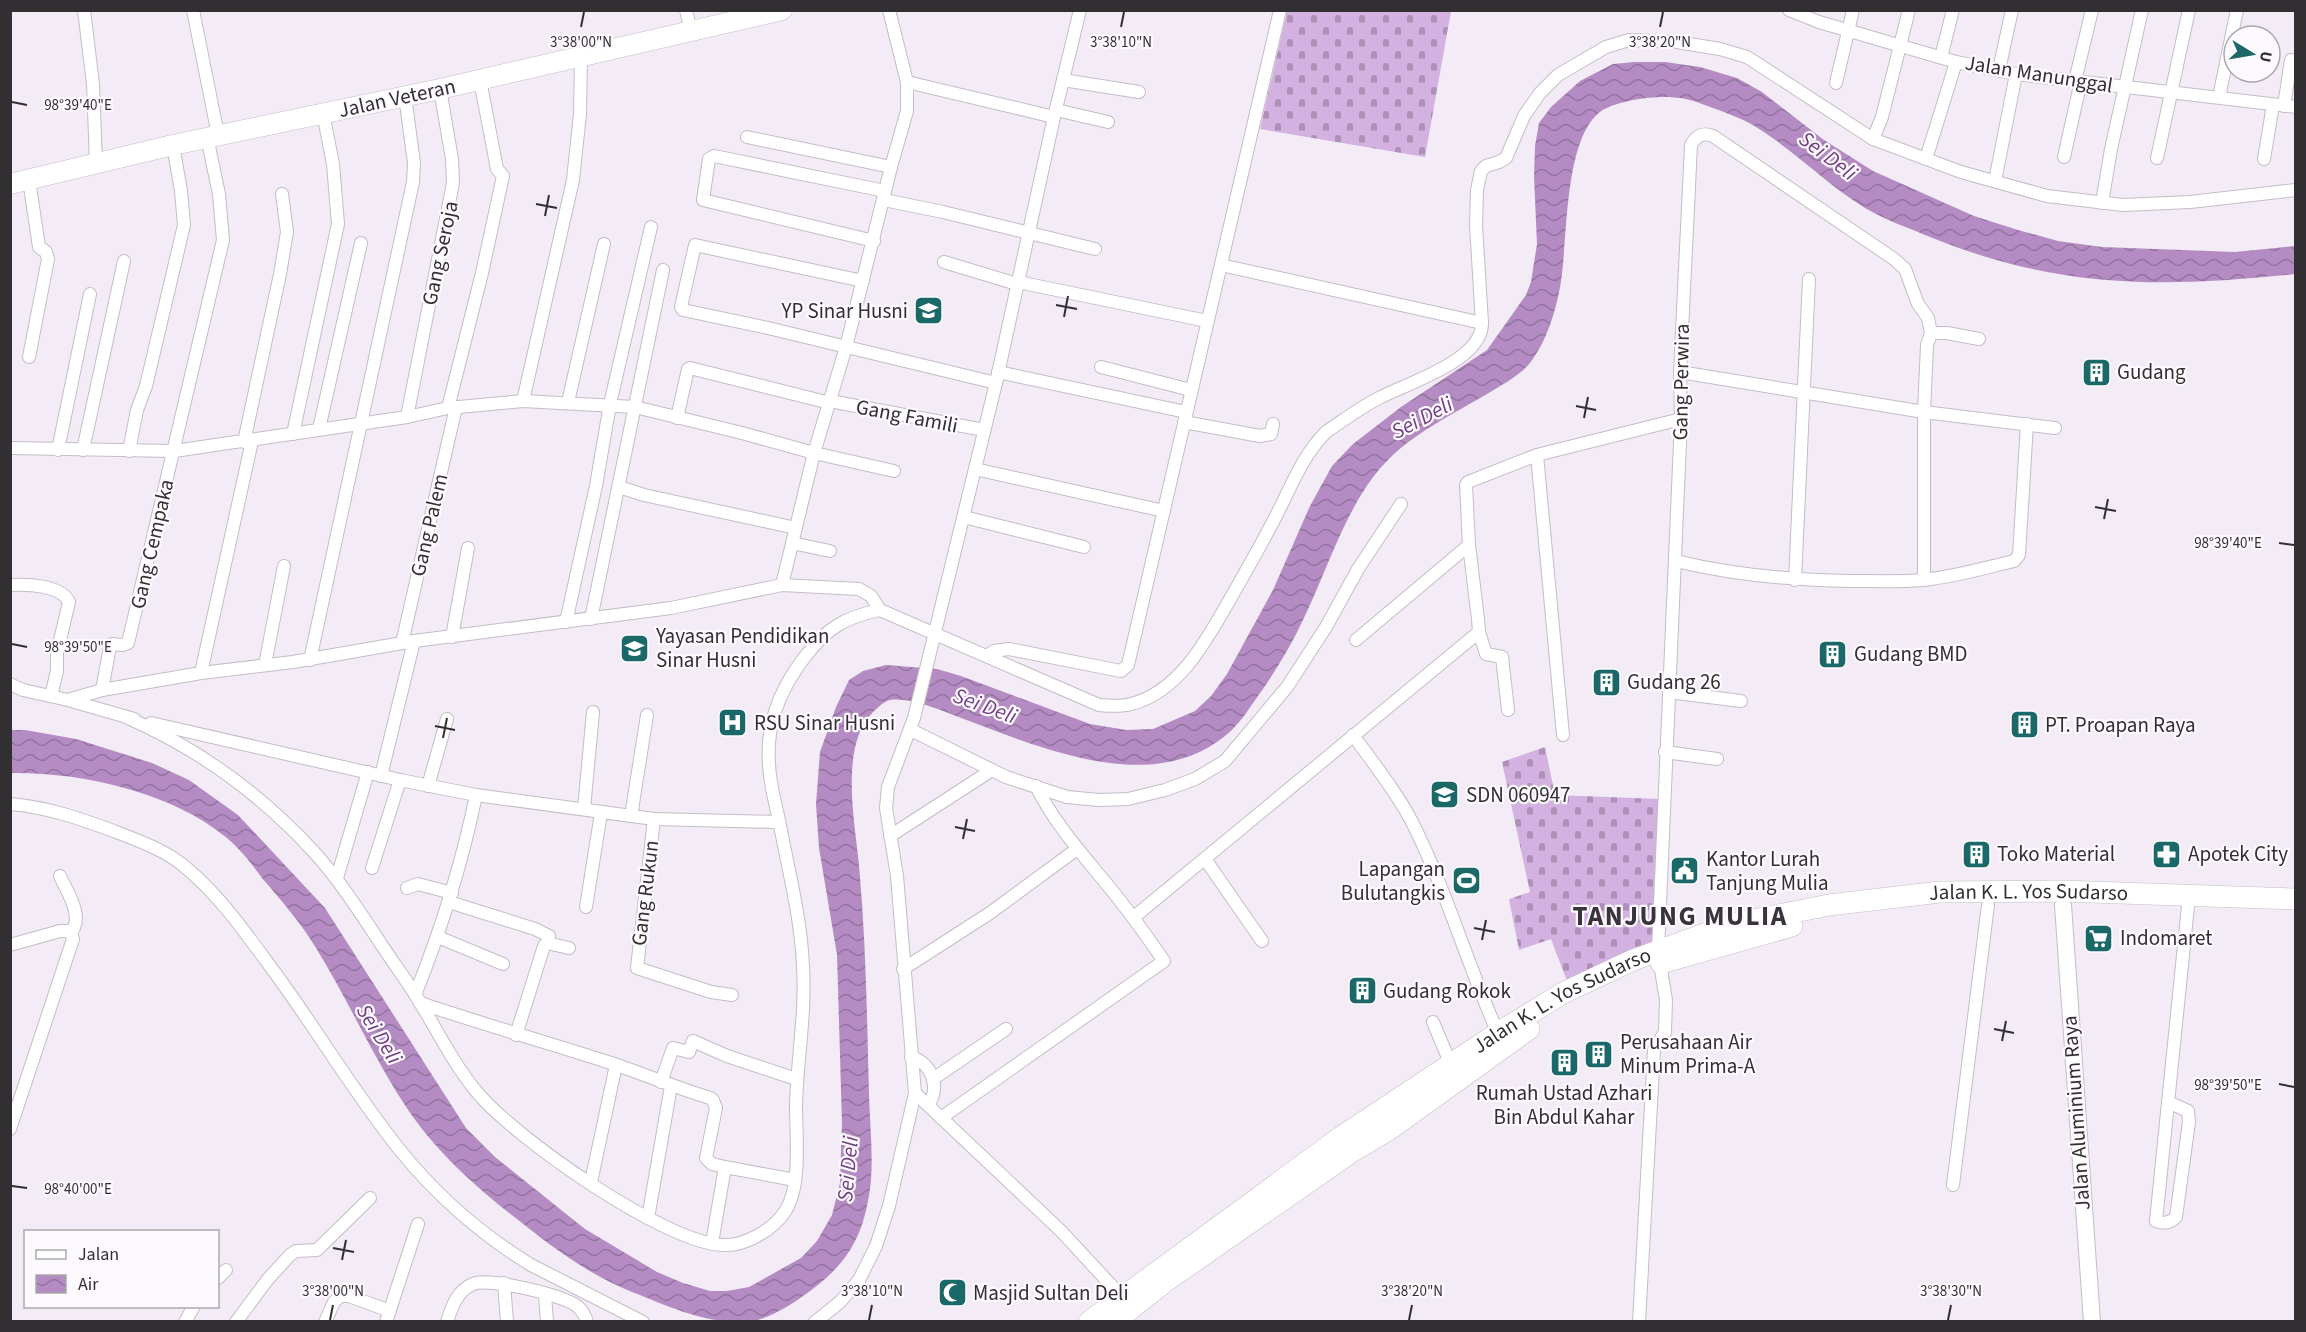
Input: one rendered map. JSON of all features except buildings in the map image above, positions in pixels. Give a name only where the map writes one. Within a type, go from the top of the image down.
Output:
[{"type":"highway","name":"Jalan K. L. Yos Sudarso","points":[[1114,1322],[1166,1281],[1353,1151],[1390,1129],[1554,1012],[1659,957],[1729,925],[1829,905],[1941,892],[2295,910]]},
{"type":"highway","name":"Jalan K. L. Yos Sudarso","points":[[1089,1322],[1341,1137],[1498,1033],[1563,993],[1659,957],[1798,924],[1910,908],[1988,905],[2062,898],[2295,899]]},
{"type":"main road","name":"Jalan Veteran","points":[[20,182],[173,145],[440,89],[783,10]]},
{"type":"main road","name":"Jalan Aluminium Raya","points":[[2062,898],[2092,1322]]},
{"type":"street","points":[[84,10],[93,84],[96,163]]},
{"type":"street","points":[[174,451],[223,234],[213,136],[193,10]]},
{"type":"street","points":[[686,10],[691,32]]},
{"type":"street","points":[[782,585],[814,453],[846,347],[907,111],[907,82],[890,10]]},
{"type":"street","points":[[815,1322],[840,1302],[859,1280],[876,1246],[915,1093],[897,876],[886,808],[888,787],[913,724],[997,377],[1080,10]]},
{"type":"street","points":[[987,656],[994,651],[1009,649],[1118,671],[1125,670],[1128,665],[1280,10]]},
{"type":"street","name":"Jalan Manunggal","points":[[1789,10],[1956,62],[2016,74],[2284,106]]},
{"type":"street","points":[[1836,83],[1853,10]]},
{"type":"street","points":[[1873,139],[1882,117],[1909,10]]},
{"type":"street","points":[[1941,57],[1953,10]]},
{"type":"street","points":[[1999,70],[2012,10]]},
{"type":"street","points":[[2064,156],[2092,10]]},
{"type":"street","points":[[2102,203],[2124,87],[2142,10]]},
{"type":"street","points":[[2157,158],[2189,10]]},
{"type":"street","points":[[2219,98],[2237,10]]},
{"type":"street","points":[[68,699],[102,690],[201,673],[310,660],[408,642],[671,608],[782,585],[859,589],[871,596],[880,610],[1099,705],[1132,704],[1150,696],[1178,675],[1200,651],[1265,537],[1305,458],[1319,440],[1381,397],[1419,382],[1448,366],[1479,339],[1482,323],[1476,225],[1477,190],[1481,171],[1486,166],[1506,158],[1524,116],[1540,93],[1558,75],[1606,47],[1629,40],[1642,39],[1720,49],[1747,57],[1766,67],[1873,139],[1961,172],[2047,196],[2123,205],[2190,202],[2295,190]]},
{"type":"street","points":[[523,401],[573,180],[580,114],[581,57]]},
{"type":"street","points":[[2264,159],[2284,106],[2291,60]]},
{"type":"street","points":[[1926,159],[1956,62]]},
{"type":"street","points":[[1995,181],[2016,74]]},
{"type":"street","name":"Gang Palem","points":[[381,776],[452,407],[504,176],[497,169],[480,80]]},
{"type":"street","points":[[1063,80],[1139,92]]},
{"type":"street","points":[[907,82],[1108,122]]},
{"type":"street","name":"Gang Seroja","points":[[406,417],[453,183],[452,159],[440,89]]},
{"type":"street","points":[[310,660],[413,182],[414,163],[405,96]]},
{"type":"street","points":[[293,434],[338,224],[333,164],[323,113]]},
{"type":"street","name":"Gang Perwira","points":[[1639,1322],[1654,1050],[1665,1032],[1666,1000],[1659,957],[1665,752],[1676,561],[1681,419],[1680,372],[1690,145],[1694,139],[1701,135],[1713,136],[1905,269],[1918,304],[1928,318],[1931,333]]},
{"type":"street","points":[[747,137],[891,167]]},
{"type":"street","points":[[129,451],[137,410],[146,386],[184,225],[173,145]]},
{"type":"street","points":[[874,241],[703,200],[709,159],[714,156],[1095,249]]},
{"type":"street","points":[[20,182],[39,247],[48,259],[29,357]]},
{"type":"street","points":[[201,673],[280,274],[287,232],[282,194]]},
{"type":"street","points":[[566,622],[596,486],[610,404],[651,227]]},
{"type":"street","points":[[319,429],[361,243]]},
{"type":"street","points":[[568,402],[604,243]]},
{"type":"street","points":[[863,281],[698,245],[693,247],[681,303],[683,310],[768,327],[846,347],[1185,417],[1260,436],[1271,434],[1273,424]]},
{"type":"street","points":[[83,450],[124,261]]},
{"type":"street","points":[[944,262],[1018,283],[1207,321]]},
{"type":"street","points":[[1221,265],[1482,323]]},
{"type":"street","points":[[591,619],[663,270]]},
{"type":"street","points":[[1795,580],[1809,279]]},
{"type":"street","points":[[58,450],[90,294]]},
{"type":"street","points":[[1924,580],[1924,412],[1927,345],[1931,333],[1979,339]]},
{"type":"street","points":[[1101,367],[1191,390]]},
{"type":"street","name":"Gang Famili","points":[[677,418],[690,368],[830,402],[984,430]]},
{"type":"street","points":[[1680,372],[1803,394],[2055,428]]},
{"type":"street","points":[[10,448],[174,451],[406,417],[452,407],[523,401],[568,402],[635,407],[894,471]]},
{"type":"street","points":[[1508,710],[1502,657],[1486,654],[1479,632],[1469,545],[1466,485],[1468,482],[1537,455],[1681,419]]},
{"type":"street","points":[[1676,561],[1713,570],[1795,580],[1894,581],[1924,580],[2014,561],[2018,558],[2027,424]]},
{"type":"street","name":"Gang Cempaka","points":[[102,690],[110,647],[112,644],[128,643],[174,451]]},
{"type":"street","points":[[1537,455],[1563,735]]},
{"type":"street","points":[[975,470],[1164,511]]},
{"type":"street","points":[[619,487],[644,495],[796,528]]},
{"type":"street","points":[[913,724],[1006,777],[1067,797],[1099,800],[1128,799],[1165,790],[1213,770],[1225,761],[1287,687],[1326,627],[1358,569],[1401,504]]},
{"type":"street","points":[[964,517],[1084,547]]},
{"type":"street","points":[[792,543],[830,551]]},
{"type":"street","points":[[1356,640],[1469,545]]},
{"type":"street","points":[[452,637],[468,548]]},
{"type":"street","points":[[265,665],[284,566]]},
{"type":"street","points":[[10,585],[35,586],[59,592],[64,594],[69,602],[57,653],[57,671],[51,696]]},
{"type":"street","points":[[126,717],[155,730],[237,780],[281,817],[337,878],[476,1091],[525,1138],[648,1218],[701,1241],[726,1246],[751,1239],[770,1228],[785,1212],[793,1194],[795,1180],[796,1079],[802,1024],[803,967],[797,912],[770,775],[771,727],[779,699],[797,667],[815,643],[829,630],[848,618],[880,610]]},
{"type":"street","points":[[1134,917],[1479,632]]},
{"type":"street","points":[[10,684],[17,690],[68,699],[126,717],[381,776],[476,795],[654,819],[779,822]]},
{"type":"street","points":[[1669,692],[1741,701]]},
{"type":"street","points":[[584,809],[593,712]]},
{"type":"street","points":[[631,816],[647,715]]},
{"type":"street","points":[[428,786],[447,719]]},
{"type":"street","points":[[1353,735],[1412,823],[1498,1033]]},
{"type":"street","points":[[1665,752],[1717,759]]},
{"type":"street","points":[[890,836],[992,770]]},
{"type":"street","points":[[337,878],[368,772]]},
{"type":"street","points":[[372,868],[400,780]]},
{"type":"street","points":[[941,1118],[1164,961],[1134,917],[1077,849],[1043,801],[1036,786]]},
{"type":"street","points":[[418,999],[468,837],[476,795]]},
{"type":"street","points":[[10,804],[59,811],[145,843],[163,851],[183,865],[221,900],[290,992],[352,1085],[400,1150],[459,1213],[514,1255],[643,1322]]},
{"type":"street","points":[[586,907],[601,813]]},
{"type":"street","name":"Gang Rukun","points":[[654,819],[637,968],[716,994],[732,994]]},
{"type":"street","points":[[903,969],[990,913],[1077,849]]},
{"type":"street","points":[[1205,859],[1262,941]]},
{"type":"street","points":[[10,1129],[77,923],[77,915],[60,876]]},
{"type":"street","points":[[407,888],[418,884],[549,936],[516,1035]]},
{"type":"street","points":[[1953,1185],[1988,905]]},
{"type":"street","points":[[2168,1102],[2188,1111],[2189,1122],[2176,1217],[2171,1222],[2162,1223],[2156,1221],[2168,1102],[2188,906]]},
{"type":"street","points":[[10,945],[60,931],[67,930],[72,935]]},
{"type":"street","points":[[438,937],[503,964]]},
{"type":"street","points":[[548,943],[569,948]]},
{"type":"street","points":[[418,999],[516,1035],[616,1065],[713,1100],[716,1108],[706,1158],[712,1164],[795,1180]]},
{"type":"street","points":[[1433,1022],[1451,1065]]},
{"type":"street","points":[[933,1079],[1006,1029]]},
{"type":"street","points":[[648,1218],[673,1048],[689,1052],[693,1041],[728,1056],[796,1079]]},
{"type":"street","points":[[911,1057],[927,1065],[933,1079],[933,1095],[928,1105]]},
{"type":"street","points":[[591,1182],[616,1065]]},
{"type":"street","points":[[915,1093],[1061,1231],[1122,1297]]},
{"type":"street","points":[[712,1243],[725,1167]]},
{"type":"street","points":[[236,1322],[268,1279],[290,1255],[296,1251],[317,1250],[370,1198]]},
{"type":"street","points":[[325,1322],[334,1302],[340,1296],[349,1296],[388,1316],[418,1224]]},
{"type":"street","points":[[447,1322],[457,1296],[470,1285],[485,1281],[504,1283],[573,1304],[582,1311],[587,1322]]},
{"type":"street","points":[[504,1283],[507,1322]]},
{"type":"street","points":[[545,1295],[547,1322]]},
{"type":"street","points":[[185,1322],[193,1308]]},
{"type":"green space","points":[[1287,11],[1451,11],[1425,157],[1260,129]]},
{"type":"green space","points":[[1545,747],[1555,795],[1659,799],[1653,947],[1569,986],[1551,939],[1519,950],[1509,899],[1530,892],[1502,762]]},
{"type":"water","name":"Sei Deli","points":[[1665,62],[1700,67],[1737,78],[1762,92],[1824,140],[1873,171],[1974,216],[2058,241],[2102,247],[2235,252],[2295,246],[2295,274],[2246,279],[2154,282],[2066,275],[2022,267],[1930,237],[1873,212],[1836,188],[1766,133],[1745,121],[1694,101],[1668,97],[1633,100],[1616,104],[1600,112],[1588,125],[1574,166],[1559,291],[1550,324],[1536,354],[1526,368],[1510,380],[1433,425],[1385,463],[1372,479],[1349,517],[1288,649],[1247,712],[1225,736],[1195,754],[1162,763],[1127,765],[1092,760],[1056,751],[932,707],[903,700],[883,703],[862,727],[856,744],[852,785],[865,951],[872,1149],[868,1201],[859,1233],[836,1269],[799,1299],[770,1316],[751,1321],[721,1321],[690,1314],[632,1292],[570,1259],[486,1194],[447,1158],[413,1117],[387,1076],[328,969],[297,921],[241,852],[205,822],[180,808],[125,788],[67,776],[11,773],[10,730],[25,730],[76,739],[152,763],[189,780],[238,815],[325,908],[466,1128],[495,1157],[585,1229],[657,1272],[710,1291],[749,1287],[801,1258],[817,1241],[832,1215],[840,1183],[842,1123],[837,955],[819,848],[816,804],[820,752],[836,707],[849,680],[863,671],[886,665],[937,669],[1090,724],[1126,730],[1153,729],[1195,711],[1211,696],[1227,674],[1273,590],[1310,506],[1332,466],[1353,444],[1401,407],[1487,350],[1526,295],[1531,282],[1537,244],[1534,176],[1535,146],[1539,123],[1551,107],[1580,81],[1613,64]]},
{"type":"place","name":"YP Sinar Husni","points":[[929,311]]},
{"type":"place","name":"Gudang","points":[[2096,372]]},
{"type":"place","name":"Yayasan Pendidikan Sinar Husni","points":[[635,648]]},
{"type":"place","name":"Gudang BMD","points":[[1833,654]]},
{"type":"place","name":"Gudang 26","points":[[1606,682]]},
{"type":"place","name":"RSU Sinar Husni","points":[[733,723]]},
{"type":"place","name":"PT. Proapan Raya","points":[[2024,725]]},
{"type":"place","name":"SDN 060947","points":[[1445,795]]},
{"type":"place","name":"Toko Material","points":[[1976,854]]},
{"type":"place","name":"Apotek City","points":[[2167,854]]},
{"type":"place","name":"Kantor Lurah Tanjung Mulia","points":[[1685,871]]},
{"type":"place","name":"Lapangan Bulutangkis","points":[[1466,881]]},
{"type":"place","name":"Indomaret","points":[[2099,938]]},
{"type":"place","name":"Gudang Rokok","points":[[1362,991]]},
{"type":"place","name":"Perusahaan Air Minum Prima-A","points":[[1599,1054]]},
{"type":"place","name":"Rumah Ustad Azhari Bin Abdul Kahar","points":[[1564,1062]]},
{"type":"place","name":"Masjid Sultan Deli","points":[[952,1293]]},
{"type":"district","name":"TANJUNG MULIA","points":[[1680,916]]}]
